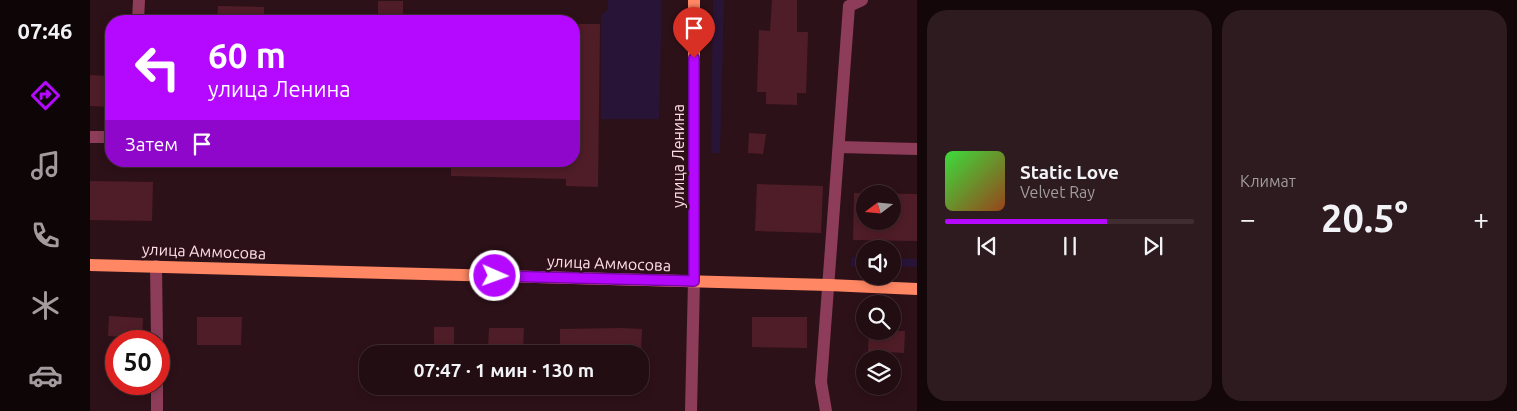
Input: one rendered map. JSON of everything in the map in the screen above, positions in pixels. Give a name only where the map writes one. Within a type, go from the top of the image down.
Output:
[{"type":"main road","name":"улица Ленина","points":[[694,0],[694,281]]},
{"type":"main road","name":"улица Аммосова","points":[[90,264],[917,289]]},
{"type":"street","points":[[138,15],[139,0]]},
{"type":"street","points":[[826,411],[821,382],[849,6],[862,0]]},
{"type":"street","points":[[90,137],[105,138]]},
{"type":"street","points":[[839,147],[917,149]]},
{"type":"street","points":[[156,266],[157,330]]},
{"type":"street","points":[[691,411],[694,281]]},
{"type":"street","points":[[157,395],[157,411]]},
{"type":"shaded area","points":[[608,0],[662,0],[659,119],[601,119],[601,15],[608,10]]},
{"type":"shaded area","points":[[713,0],[724,0],[720,153],[711,153]]},
{"type":"shaded area","points":[[852,257],[856,257],[856,266],[850,266]]},
{"type":"shaded area","points":[[901,258],[917,259],[917,267],[901,266]]},
{"type":"building","points":[[772,0],[797,0],[797,32],[808,32],[806,93],[797,93],[797,105],[766,104],[766,92],[757,92],[759,30],[770,31]]},
{"type":"building","points":[[378,1],[403,1],[403,15],[378,15]]},
{"type":"building","points":[[218,6],[264,7],[264,15],[217,15]]},
{"type":"building","points":[[580,24],[600,24],[598,187],[566,186],[566,179],[451,176],[451,167],[580,167]]},
{"type":"building","points":[[90,75],[105,76],[105,107],[90,106]]},
{"type":"building","points":[[749,133],[766,134],[763,154],[748,153]]},
{"type":"building","points":[[90,181],[153,182],[152,221],[90,220]]},
{"type":"building","points":[[757,184],[823,186],[821,233],[755,231]]},
{"type":"building","points":[[854,193],[856,193],[856,230],[901,230],[901,194],[917,194],[917,241],[853,240]]},
{"type":"building","points":[[109,316],[143,318],[142,330],[108,330]]},
{"type":"building","points":[[197,317],[242,317],[241,345],[197,345]]},
{"type":"building","points":[[752,317],[807,317],[807,348],[752,347]]},
{"type":"building","points":[[434,327],[454,327],[454,345],[434,345]]},
{"type":"building","points":[[489,328],[524,328],[523,345],[488,345]]},
{"type":"building","points":[[560,329],[642,329],[641,345],[560,345]]},
{"type":"building","points":[[901,331],[905,331],[904,353],[901,353],[901,350],[868,350],[869,340],[901,340]]},
{"type":"route","points":[[495,276],[694,281],[694,58]]}]
